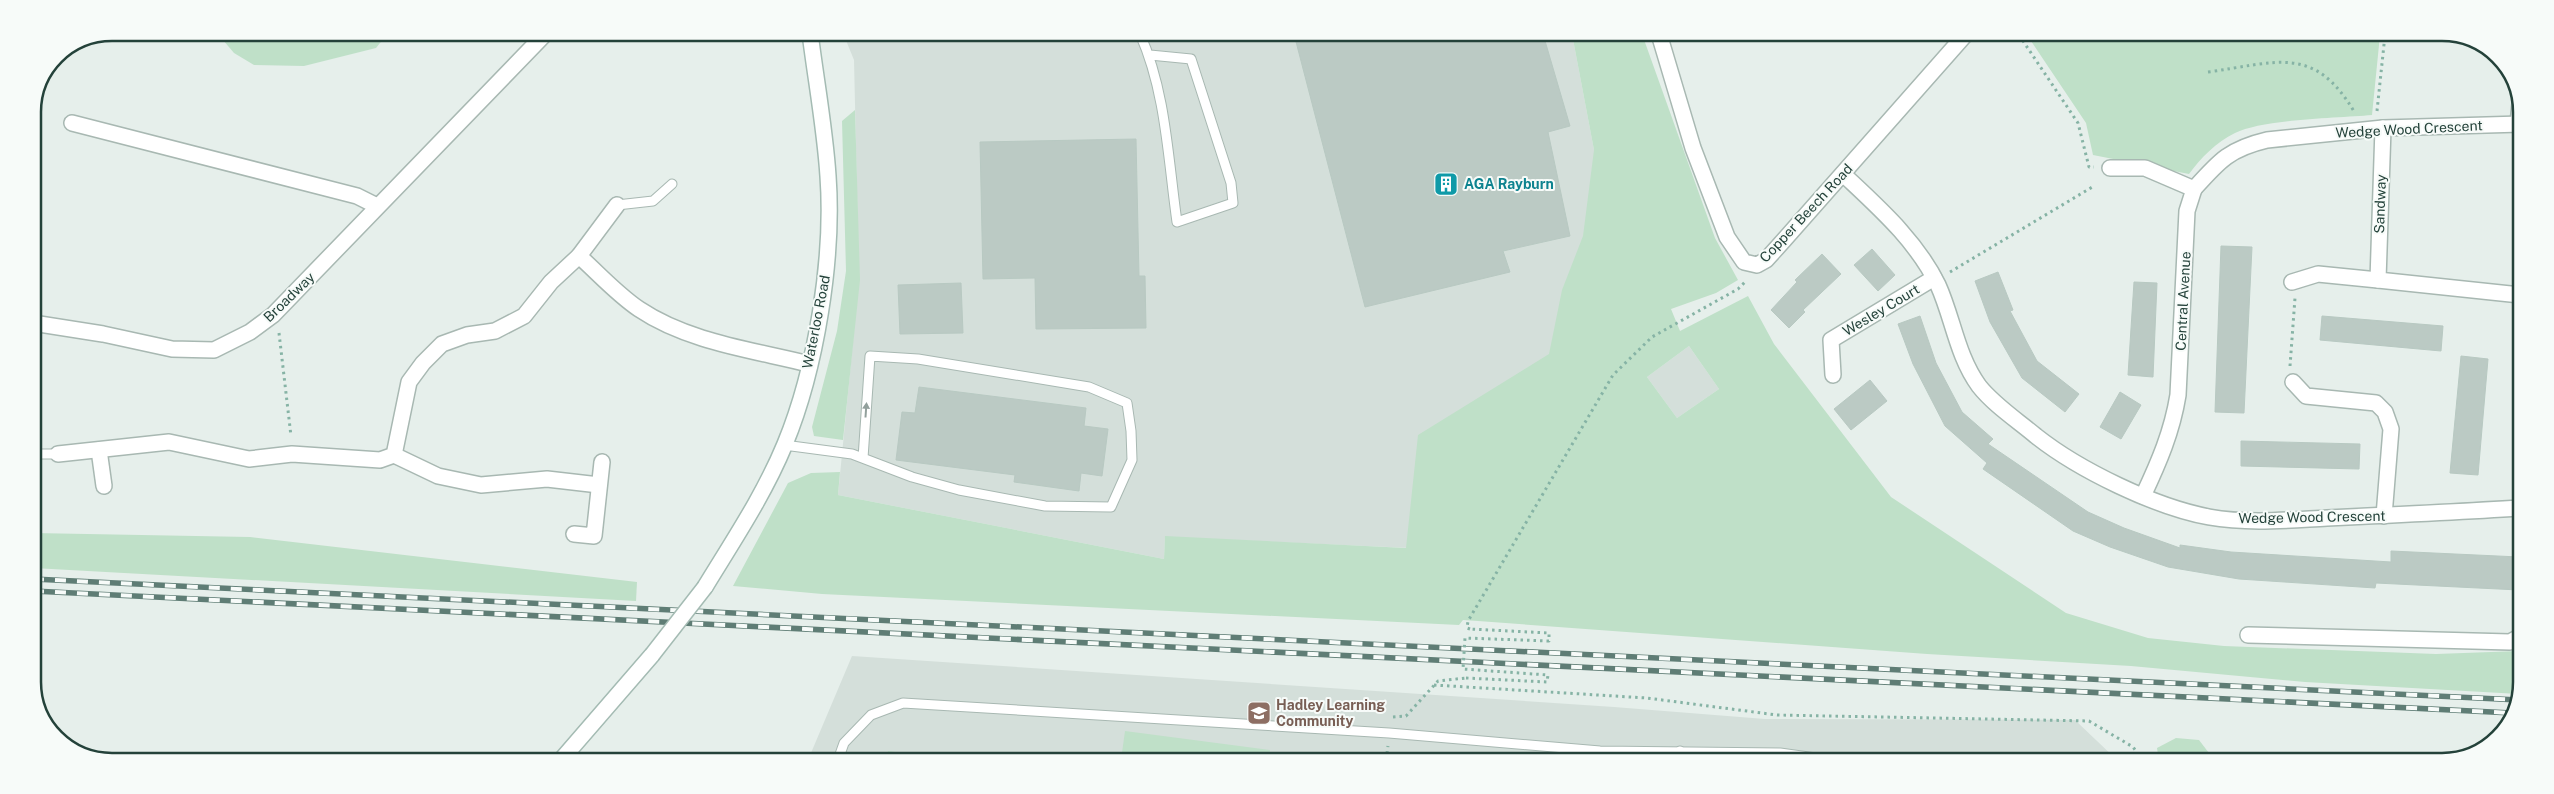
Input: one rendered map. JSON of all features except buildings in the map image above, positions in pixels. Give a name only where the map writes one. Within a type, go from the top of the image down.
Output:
[{"type":"street","name":"Broadway","points":[[41,324],[103,334],[172,349],[214,350],[250,332],[273,315],[538,41]]},
{"type":"street","name":"Waterloo Road","points":[[567,753],[652,655],[705,587],[750,514],[784,445],[800,399],[809,364],[827,269],[829,226],[828,176],[811,41]]},
{"type":"street","name":"Copper Beech Road","points":[[1661,41],[1693,148],[1726,237],[1744,262],[1757,265],[1766,260],[1960,41]]},
{"type":"street","points":[[72,122],[357,196],[377,206]]},
{"type":"street","name":"Wedge Wood Crescent","points":[[2194,190],[2220,160],[2252,144],[2379,129],[2513,124]]},
{"type":"street","name":"Sandway","points":[[2378,280],[2379,129]]},
{"type":"street","points":[[2110,168],[2145,168],[2194,190]]},
{"type":"street","name":"Wedge Wood Crescent","points":[[1843,174],[1888,216],[1940,276],[1966,364],[1980,387],[2054,451],[2143,496],[2174,508],[2210,517],[2259,521],[2513,508]]},
{"type":"street","name":"Central Avenue","points":[[2143,496],[2160,462],[2174,425],[2178,395],[2187,211],[2194,190]]},
{"type":"street","points":[[394,454],[409,382],[423,363],[442,344],[467,335],[495,331],[524,316],[550,282],[579,256],[617,204]]},
{"type":"street","points":[[579,256],[638,309],[668,326],[706,338],[809,364]]},
{"type":"street","points":[[2292,282],[2318,274],[2513,293]]},
{"type":"street","name":"Wesley Court","points":[[1833,375],[1831,340],[1940,276]]},
{"type":"street","points":[[2293,382],[2306,396],[2376,403],[2385,412],[2391,429],[2384,516]]},
{"type":"street","points":[[58,454],[168,442],[249,459],[292,454],[380,460],[394,454],[438,476],[481,485],[547,478],[599,485]]},
{"type":"street","points":[[99,450],[104,486]]},
{"type":"street","points":[[574,534],[594,536],[602,462]]},
{"type":"street","points":[[2248,635],[2510,642],[2513,640]]},
{"type":"lane","points":[[1143,41],[1150,55],[1159,90],[1177,222],[1233,203],[1231,183],[1191,59],[1150,55]]},
{"type":"lane","points":[[617,204],[653,201],[672,184]]},
{"type":"lane","points":[[784,445],[852,454],[912,477],[958,490],[1045,506],[1111,507],[1132,460],[1132,431],[1127,403],[1089,387],[918,359],[870,356],[863,458]]},
{"type":"lane","points":[[41,454],[58,454]]},
{"type":"lane","points":[[840,753],[844,743],[870,715],[903,703],[1390,733],[1600,751],[1780,753]]},
{"type":"path","points":[[2023,41],[2078,123],[2089,167],[2110,168]]},
{"type":"path","points":[[2379,129],[2385,41]]},
{"type":"path","points":[[2208,72],[2289,61],[2303,63],[2319,71],[2339,88],[2355,112],[2356,118]]},
{"type":"path","points":[[1940,276],[2094,186]]},
{"type":"path","points":[[2292,282],[2295,298],[2289,363],[2293,382]]},
{"type":"path","points":[[1390,733],[1391,717],[1406,716],[1438,681],[1466,678],[1547,682],[1548,675],[1464,670],[1465,638],[1549,641],[1550,633],[1470,630],[1467,628],[1468,621],[1613,375],[1652,337],[1738,289]]},
{"type":"path","points":[[273,315],[280,338],[292,454]]},
{"type":"path","points":[[1434,685],[1647,698],[1778,715],[2089,720],[2133,747],[2137,753]]},
{"type":"shaded area","points":[[846,41],[1573,41],[1594,150],[1663,312],[1501,552],[1165,537],[1164,559],[838,495],[859,280],[854,60]]},
{"type":"shaded area","points":[[1689,346],[1719,389],[1677,418],[1647,377]]},
{"type":"shaded area","name":"Hadley Learning Community","points":[[852,656],[1614,707],[1765,719],[2075,720],[2110,753],[811,753]]},
{"type":"green space","points":[[224,41],[382,41],[376,48],[304,66],[254,65],[234,53]]},
{"type":"green space","points":[[1573,41],[1645,41],[1715,238],[1738,280],[1716,293],[1671,309],[1680,331],[1748,296],[1774,344],[1891,497],[2066,613],[2148,638],[2224,646],[2436,654],[2513,651],[2511,694],[2305,682],[2131,666],[1927,654],[1463,620],[1459,625],[822,594],[733,586],[788,483],[811,473],[840,472],[838,495],[1164,559],[1165,536],[1406,548],[1418,435],[1549,354],[1562,290],[1583,236],[1594,150]],"holes":[[[1689,346],[1719,389],[1677,418],[1647,377]]]},
{"type":"green space","points":[[2031,41],[2379,41],[2372,115],[2282,122],[2248,128],[2235,133],[2215,146],[2189,174],[2093,155],[2086,123]]},
{"type":"green space","points":[[855,110],[860,280],[843,440],[814,436],[812,427],[837,331],[846,271],[842,121]]},
{"type":"green space","points":[[41,533],[250,537],[637,582],[636,601],[41,568]]},
{"type":"green space","points":[[1125,731],[1270,750],[1270,753],[1122,753]]},
{"type":"green space","points":[[2176,738],[2199,740],[2209,753],[2158,753],[2157,748]]},
{"type":"railway","points":[[41,579],[2510,700]]},
{"type":"railway","points":[[41,591],[2505,713]]},
{"type":"place","name":"AGA Rayburn","points":[[1446,184]]},
{"type":"place","name":"Hadley Learning Community","points":[[1259,713]]}]
